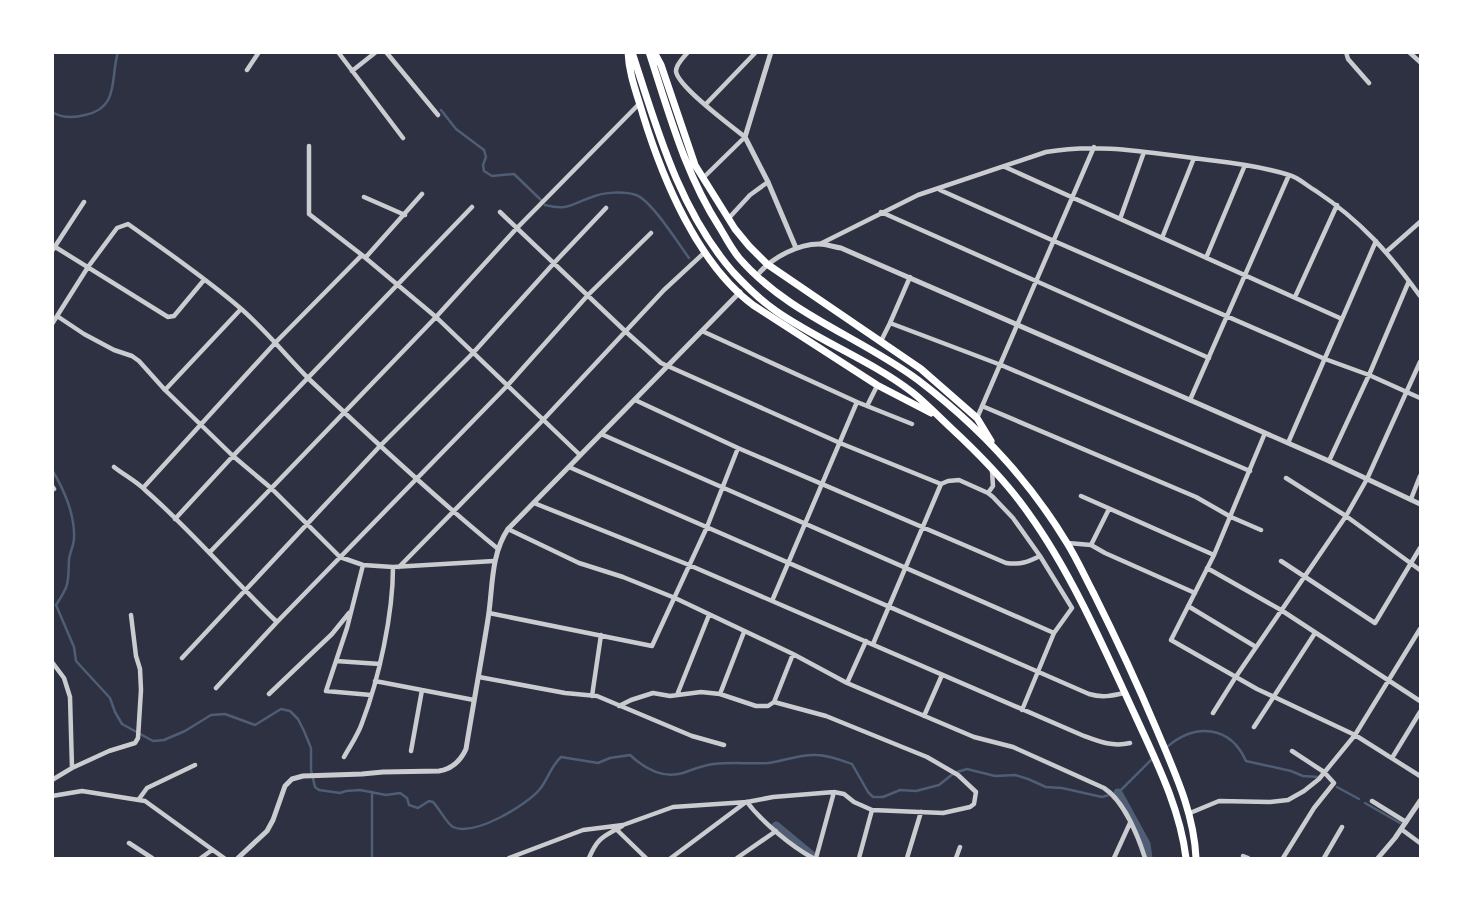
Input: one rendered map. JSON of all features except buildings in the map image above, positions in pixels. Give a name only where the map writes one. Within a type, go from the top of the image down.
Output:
[{"type":"highway","points":[[630,52],[629,70],[665,178],[688,225],[705,252],[738,293],[753,306],[877,385],[941,419]]},
{"type":"highway","points":[[630,52],[667,158],[680,187],[714,248],[733,272],[755,295],[776,311],[876,368],[912,392],[992,469],[1028,512],[1055,553],[1125,692],[1174,805],[1181,825],[1186,859]]},
{"type":"highway","points":[[652,52],[661,65],[695,164],[728,219],[748,246],[767,264],[921,369],[977,418],[998,451],[1040,502],[1068,543],[1145,701],[1190,813],[1196,859]]},
{"type":"highway","points":[[652,52],[680,150],[692,180],[706,208],[737,256],[774,292],[799,310],[873,350],[918,380],[998,451]]},
{"type":"street","points":[[247,70],[258,52]]},
{"type":"street","points":[[338,52],[403,138]]},
{"type":"street","points":[[352,72],[376,52]]},
{"type":"street","points":[[386,52],[438,116]]},
{"type":"street","points":[[688,52],[678,64],[676,72],[680,80],[705,105],[745,137],[768,182],[796,248]]},
{"type":"street","points":[[705,105],[756,52]]},
{"type":"street","points":[[703,178],[745,137],[771,52]]},
{"type":"street","points":[[1346,52],[1348,59],[1368,83]]},
{"type":"street","points":[[1409,53],[1420,62]]},
{"type":"street","points":[[210,552],[436,317],[516,229],[639,104]]},
{"type":"street","points":[[309,146],[309,214],[436,317],[580,455]]},
{"type":"street","points":[[977,418],[1094,147]]},
{"type":"street","points":[[760,272],[767,264],[796,248],[820,244],[918,195],[1046,152],[1094,147],[1245,165],[1289,175],[1348,214],[1386,251],[1420,296]]},
{"type":"street","points":[[1120,219],[1144,152]]},
{"type":"street","points":[[1162,238],[1194,158]]},
{"type":"street","points":[[1206,257],[1245,165]]},
{"type":"street","points":[[1004,167],[1342,318]]},
{"type":"street","points":[[1190,400],[1289,175]]},
{"type":"street","points":[[728,219],[768,182]]},
{"type":"street","points":[[938,189],[1420,398]]},
{"type":"street","points":[[143,488],[276,342],[405,215],[422,194]]},
{"type":"street","points":[[363,197],[405,215]]},
{"type":"street","points":[[84,202],[53,248],[168,317],[174,316],[204,280]]},
{"type":"street","points":[[1295,297],[1337,205]]},
{"type":"street","points":[[175,519],[472,207]]},
{"type":"street","points":[[182,658],[380,446],[473,353],[554,262],[607,208]]},
{"type":"street","points":[[499,212],[655,359],[840,443],[941,484]]},
{"type":"street","points":[[881,212],[1209,358]]},
{"type":"street","points":[[1386,251],[1420,222]]},
{"type":"street","points":[[52,324],[88,267],[117,228],[128,223],[241,308],[309,378],[415,479],[497,548]]},
{"type":"street","points":[[216,688],[507,386],[588,295],[651,233]]},
{"type":"street","points":[[1288,443],[1376,241]]},
{"type":"street","points":[[820,244],[853,253],[910,277],[1329,461],[1420,504]]},
{"type":"street","points":[[344,757],[362,725],[380,664],[396,567],[543,420],[664,290],[705,252]]},
{"type":"street","points":[[881,341],[910,277]]},
{"type":"street","points":[[1329,461],[1409,281]]},
{"type":"street","points":[[238,859],[271,826],[288,782],[303,776],[439,771],[458,762],[466,749],[479,677],[494,561],[497,548],[508,529],[738,293]]},
{"type":"street","points":[[165,390],[241,308]]},
{"type":"street","points":[[57,316],[84,334],[132,356],[340,557],[363,565],[396,567],[494,561]]},
{"type":"street","points":[[890,323],[1001,365],[1250,471]]},
{"type":"street","points":[[702,331],[857,402],[912,424]]},
{"type":"street","points":[[1213,713],[1346,516],[1367,479],[1420,362]]},
{"type":"street","points":[[867,406],[877,385]]},
{"type":"street","points":[[635,400],[1006,563],[1025,563],[1040,556]]},
{"type":"street","points":[[772,601],[857,402]]},
{"type":"street","points":[[982,406],[1196,497],[1261,530]]},
{"type":"street","points":[[1265,433],[1214,555],[1171,640],[1235,678],[1355,735],[1420,776]]},
{"type":"street","points":[[601,435],[1054,634]]},
{"type":"street","points":[[489,613],[652,646],[707,527],[738,447]]},
{"type":"street","points":[[114,467],[143,488],[210,552],[245,592],[277,622]]},
{"type":"street","points":[[569,467],[1089,694],[1107,697],[1125,692]]},
{"type":"street","points":[[988,493],[993,486],[992,469]]},
{"type":"street","points":[[1410,499],[1420,476]]},
{"type":"street","points":[[1286,478],[1346,516],[1420,569]]},
{"type":"street","points":[[873,644],[941,484],[959,480],[988,493],[1013,518],[1072,608],[1054,634],[1022,710]]},
{"type":"street","points":[[1081,496],[1214,555]]},
{"type":"street","points":[[534,503],[689,565],[1084,736],[1110,745],[1130,743]]},
{"type":"street","points":[[1091,545],[1110,509]]},
{"type":"street","points":[[508,529],[579,562],[674,598],[793,654],[847,683],[974,737],[1013,747],[1104,788],[1115,799],[1137,835],[1145,859]]},
{"type":"street","points":[[1068,543],[1091,545],[1195,593]]},
{"type":"street","points":[[1281,561],[1375,623],[1420,548]]},
{"type":"street","points":[[363,565],[352,610],[326,691],[371,695]]},
{"type":"street","points":[[1208,568],[1281,610],[1420,701]]},
{"type":"street","points":[[1188,606],[1256,647]]},
{"type":"street","points":[[269,694],[332,634],[352,610]]},
{"type":"street","points":[[52,780],[109,751],[135,743],[138,738],[140,669],[131,615]]},
{"type":"street","points":[[676,696],[709,615]]},
{"type":"street","points":[[1190,813],[1219,802],[1288,800],[1304,792],[1319,779],[1355,735],[1420,629]]},
{"type":"street","points":[[720,694],[744,632]]},
{"type":"street","points":[[1254,727],[1315,633]]},
{"type":"street","points":[[592,695],[601,635]]},
{"type":"street","points":[[847,683],[866,641]]},
{"type":"street","points":[[619,706],[653,693],[676,696],[701,692],[720,694],[756,706],[768,706],[774,702],[793,654]]},
{"type":"street","points":[[336,661],[380,664]]},
{"type":"street","points":[[52,662],[64,678],[70,697],[72,768]]},
{"type":"street","points":[[924,716],[942,675]]},
{"type":"street","points":[[479,677],[565,693],[597,696],[692,736],[724,745]]},
{"type":"street","points":[[375,681],[474,700]]},
{"type":"street","points":[[411,751],[422,690]]},
{"type":"street","points":[[589,859],[601,838],[623,825],[673,807],[834,792],[844,794],[872,810],[943,813],[974,804],[976,792],[958,775],[928,757],[826,716],[774,702]]},
{"type":"street","points":[[1392,758],[1420,712]]},
{"type":"street","points":[[1283,859],[1314,807],[1334,783],[1324,772],[1292,751]]},
{"type":"street","points":[[139,799],[147,788],[195,765]]},
{"type":"street","points":[[52,796],[82,792],[145,801],[223,859]]},
{"type":"street","points":[[747,802],[776,831],[811,858],[834,792]]},
{"type":"street","points":[[1372,801],[1406,822]]},
{"type":"street","points":[[1378,859],[1420,801]]},
{"type":"street","points":[[671,859],[747,802]]},
{"type":"street","points":[[859,859],[872,810]]},
{"type":"street","points":[[907,859],[921,812]]},
{"type":"street","points":[[1114,859],[1130,823]]},
{"type":"street","points":[[509,859],[583,830],[623,825]]},
{"type":"street","points":[[1324,859],[1342,827]]},
{"type":"street","points":[[616,829],[646,859]]},
{"type":"street","points":[[1401,830],[1420,843]]},
{"type":"street","points":[[737,859],[776,831]]},
{"type":"street","points":[[129,843],[152,859]]},
{"type":"street","points":[[956,859],[960,847]]},
{"type":"street","points":[[201,859],[212,850]]},
{"type":"waterway","points":[[52,112],[77,117],[104,106],[112,91],[118,52]]},
{"type":"waterway","points":[[441,110],[456,129],[484,150],[484,171],[492,176],[514,174],[542,201]]},
{"type":"waterway","points":[[545,205],[565,207],[608,193],[636,195],[656,213],[689,258]]},
{"type":"waterway","points":[[52,470],[61,485],[73,520],[74,541],[67,583],[56,605],[74,647],[76,661],[110,698],[122,724],[153,741],[164,740],[185,731],[211,715],[225,714],[255,725],[281,709],[290,711],[298,719],[311,748],[311,770],[315,787],[319,790],[340,793],[360,790],[386,795],[400,793],[407,798],[409,805],[418,808],[429,801],[433,802],[453,827],[462,829],[486,824],[524,803],[540,789],[561,757],[598,763],[630,755],[648,768],[668,775],[710,765],[768,763],[821,755],[852,764],[873,797],[939,785],[954,773],[967,769],[995,776],[1015,775],[1046,787],[1102,797],[1109,795]]},
{"type":"waterway","points":[[1167,747],[1189,734],[1211,732],[1231,740],[1246,761],[1303,776],[1318,777]]},
{"type":"waterway","points":[[1115,793],[1151,760]]},
{"type":"waterway","points":[[1337,787],[1359,799]]},
{"type":"waterway","points":[[372,792],[372,858]]},
{"type":"waterway","points":[[1118,793],[1146,844],[1148,858]]},
{"type":"waterway","points":[[1365,803],[1400,823]]},
{"type":"waterway","points":[[776,826],[812,858]]}]
